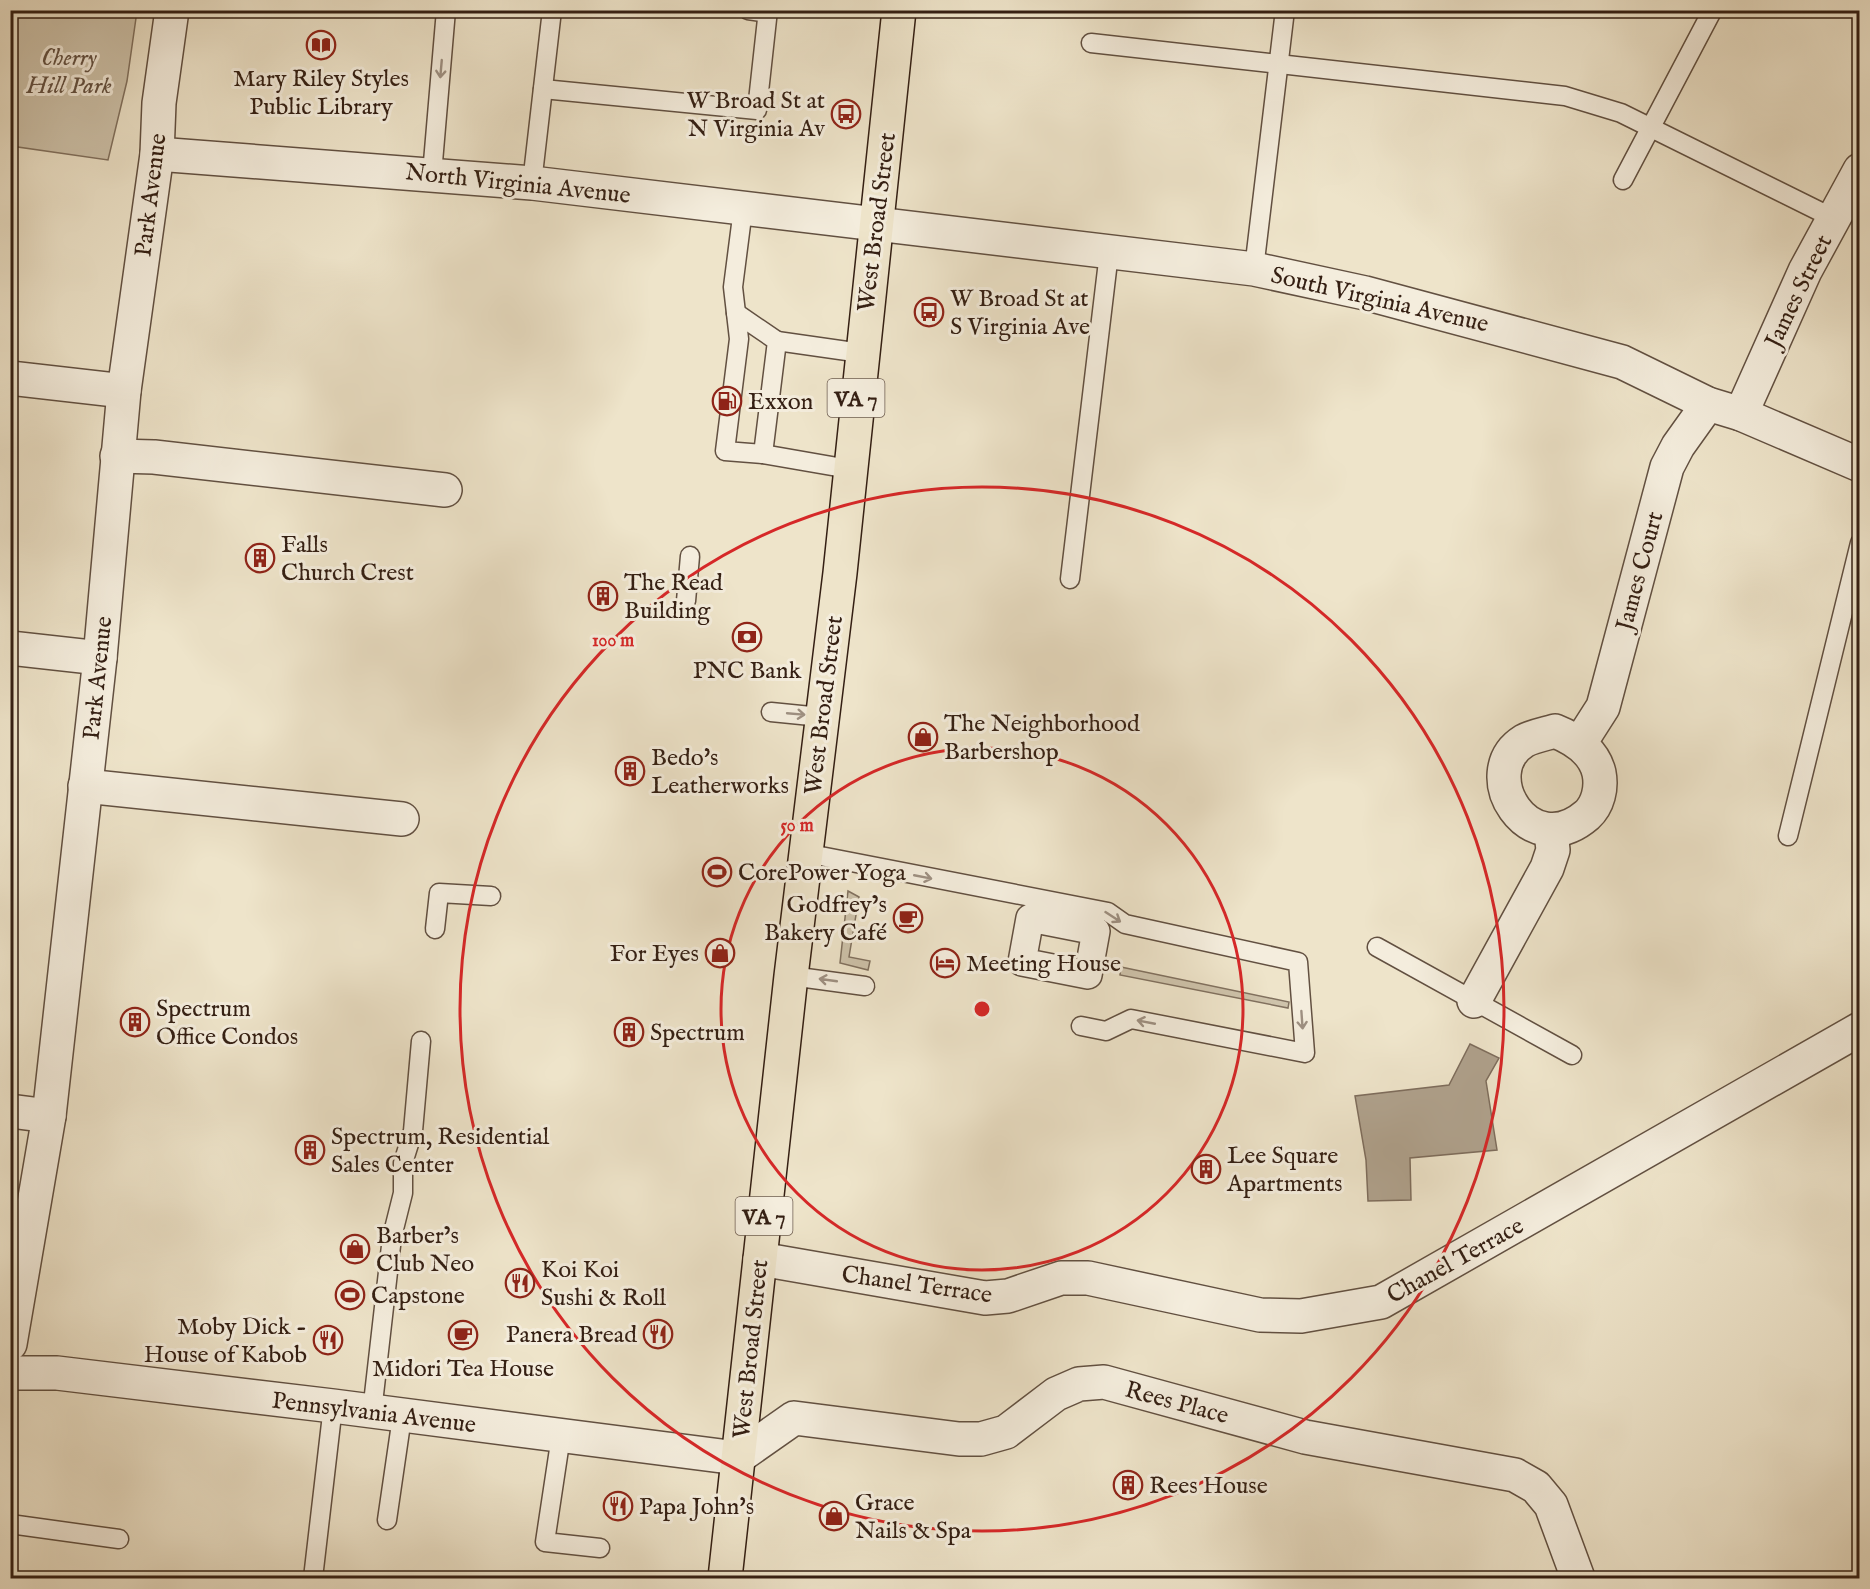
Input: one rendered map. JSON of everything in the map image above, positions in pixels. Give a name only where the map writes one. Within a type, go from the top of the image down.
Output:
[{"type":"main road","name":"West Broad Street","points":[[725,1578],[805,853],[840,573],[861,353],[878,224],[899,10]]},
{"type":"street","name":"Park Avenue","points":[[10,1344],[49,1116],[100,658],[124,391],[157,154],[159,104],[172,10]]},
{"type":"street","name":"North Virginia Avenue","points":[[157,154],[532,183],[878,224]]},
{"type":"street","name":"James Street","points":[[1741,414],[1805,271],[1860,170]]},
{"type":"street","name":"South Virginia Avenue","points":[[878,224],[1254,269],[1365,293],[1622,362],[1708,404],[1741,414],[1860,465]]},
{"type":"street","points":[[10,378],[124,391]]},
{"type":"street","name":"James Court","points":[[1580,743],[1603,708],[1667,467],[1678,446],[1708,404]]},
{"type":"street","points":[[117,456],[154,457],[445,489]]},
{"type":"street","points":[[10,648],[100,658]]},
{"type":"street","points":[[1555,731],[1580,743],[1597,764],[1600,777],[1597,802],[1580,821],[1551,832],[1533,826],[1517,813],[1506,795],[1505,771],[1512,755],[1524,741],[1555,731]]},
{"type":"street","points":[[85,786],[402,819]]},
{"type":"street","points":[[1474,1001],[1547,868],[1552,849],[1551,832]]},
{"type":"street","name":"Chanel Terrace","points":[[760,1259],[985,1298],[1008,1296],[1061,1278],[1088,1278],[1260,1315],[1301,1316],[1381,1302],[1860,1029]]},
{"type":"street","points":[[10,1111],[49,1116]]},
{"type":"street","name":"Pennsylvania Avenue","points":[[10,1373],[57,1374],[333,1406],[738,1458]]},
{"type":"street","name":"Rees Place","points":[[738,1458],[794,1418],[959,1439],[981,1439],[1006,1432],[1056,1394],[1079,1384],[1104,1382],[1305,1437],[1515,1475],[1536,1487],[1551,1505],[1578,1578]]},
{"type":"lane","points":[[432,174],[446,10]]},
{"type":"lane","points":[[532,183],[552,10]]},
{"type":"lane","points":[[543,89],[757,110],[768,12],[748,10]]},
{"type":"lane","points":[[1254,269],[1285,10]]},
{"type":"lane","points":[[1623,180],[1711,13]]},
{"type":"lane","points":[[1091,43],[1565,96],[1621,113],[1833,218]]},
{"type":"lane","points":[[743,209],[733,287],[739,339],[726,452],[763,454],[849,469]]},
{"type":"lane","points":[[1070,579],[1109,253]]},
{"type":"lane","points":[[736,313],[777,341],[861,353]]},
{"type":"lane","points":[[763,454],[777,341]]},
{"type":"lane","points":[[1788,836],[1860,543]]},
{"type":"lane","points":[[686,600],[690,556]]},
{"type":"lane","points":[[771,712],[821,717]]},
{"type":"lane","points":[[805,853],[1108,912],[1125,924],[1298,962],[1305,1053],[1131,1019],[1106,1031],[1081,1026]]},
{"type":"lane","points":[[435,929],[439,893],[491,896]]},
{"type":"lane","points":[[1377,946],[1572,1055]]},
{"type":"lane","points":[[791,976],[865,986]]},
{"type":"lane","points":[[387,1520],[387,1414],[392,1237],[403,1192],[403,1163],[413,1131],[421,1041]]},
{"type":"lane","points":[[313,1578],[333,1406]]},
{"type":"lane","points":[[561,1436],[545,1542],[600,1548]]},
{"type":"lane","points":[[10,1524],[119,1539]]},
{"type":"green space","name":"Cherry Hill Park","points":[[11,10],[137,11],[127,81],[108,160],[11,146]]},
{"type":"green space","points":[[848,891],[859,897],[849,957],[870,961],[868,970],[840,963]]},
{"type":"green space","points":[[1121,967],[1289,1002],[1288,1008],[1120,975]]},
{"type":"shaded area","points":[[1470,1044],[1499,1058],[1486,1081],[1497,1150],[1410,1158],[1411,1200],[1368,1201],[1366,1160],[1355,1096],[1449,1085]]},
{"type":"place","name":"Mary Riley Styles Public Library","points":[[321,45]]},
{"type":"place","name":"W Broad St at N Virginia Av","points":[[846,114]]},
{"type":"place","name":"W Broad St at S Virginia Ave","points":[[929,312]]},
{"type":"place","name":"Exxon","points":[[727,401]]},
{"type":"place","name":"Falls Church Crest","points":[[260,558]]},
{"type":"place","name":"The Read Building","points":[[603,596]]},
{"type":"place","name":"PNC Bank","points":[[747,637]]},
{"type":"place","name":"The Neighborhood Barbershop","points":[[923,737]]},
{"type":"place","name":"Bedo's Leatherworks","points":[[630,771]]},
{"type":"place","name":"CorePower Yoga","points":[[717,872]]},
{"type":"place","name":"Godfrey’s Bakery Café","points":[[908,918]]},
{"type":"place","name":"For Eyes","points":[[720,953]]},
{"type":"place","name":"Meeting House","points":[[945,963]]},
{"type":"place","name":"Spectrum Office Condos","points":[[135,1022]]},
{"type":"place","name":"Spectrum","points":[[629,1032]]},
{"type":"place","name":"Spectrum, Residential Sales Center","points":[[310,1150]]},
{"type":"place","name":"Lee Square Apartments","points":[[1206,1169]]},
{"type":"place","name":"Barber’s Club Neo","points":[[355,1249]]},
{"type":"place","name":"Koi Koi Sushi & Roll","points":[[520,1283]]},
{"type":"place","name":"Capstone","points":[[350,1295]]},
{"type":"place","name":"Panera Bread","points":[[658,1334]]},
{"type":"place","name":"Midori Tea House","points":[[463,1335]]},
{"type":"place","name":"Moby Dick - House of Kabob","points":[[328,1340]]},
{"type":"place","name":"Rees House","points":[[1128,1485]]},
{"type":"place","name":"Papa John's","points":[[618,1506]]},
{"type":"place","name":"Grace Nails & Spa","points":[[834,1516]]}]
